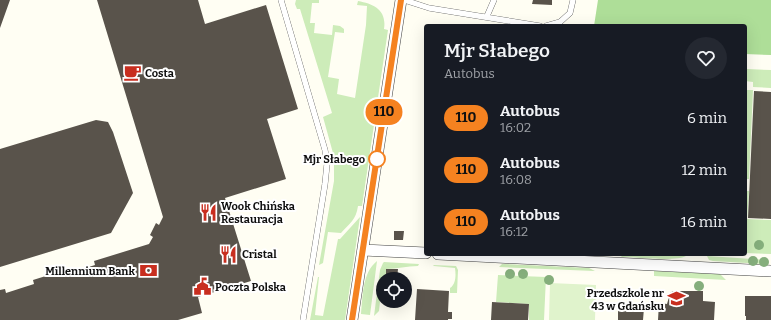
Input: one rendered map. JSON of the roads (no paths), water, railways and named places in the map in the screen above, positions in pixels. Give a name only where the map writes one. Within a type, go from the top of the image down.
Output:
[{"type":"street","points":[[352,320],[400,0]]},
{"type":"street","points":[[363,250],[424,253]]},
{"type":"street","points":[[475,256],[771,272]]},
{"type":"lane","points":[[281,0],[328,164],[303,320]]},
{"type":"lane","points":[[404,0],[429,8],[487,16],[529,24]]},
{"type":"lane","points":[[487,16],[494,0]]},
{"type":"lane","points":[[553,24],[560,22],[570,13],[573,0]]},
{"type":"place","name":"Costa","points":[[132,73]]},
{"type":"place","name":"Mjr Słabego","points":[[377,159]]},
{"type":"place","name":"Wook Chińska Restauracja","points":[[208,212]]},
{"type":"place","name":"Cristal","points":[[229,254]]},
{"type":"place","name":"Millennium Bank","points":[[148,271]]},
{"type":"place","name":"Poczta Polska","points":[[202,287]]},
{"type":"place","name":"Przedszkole nr 43 w Gdańsku","points":[[677,299]]}]
